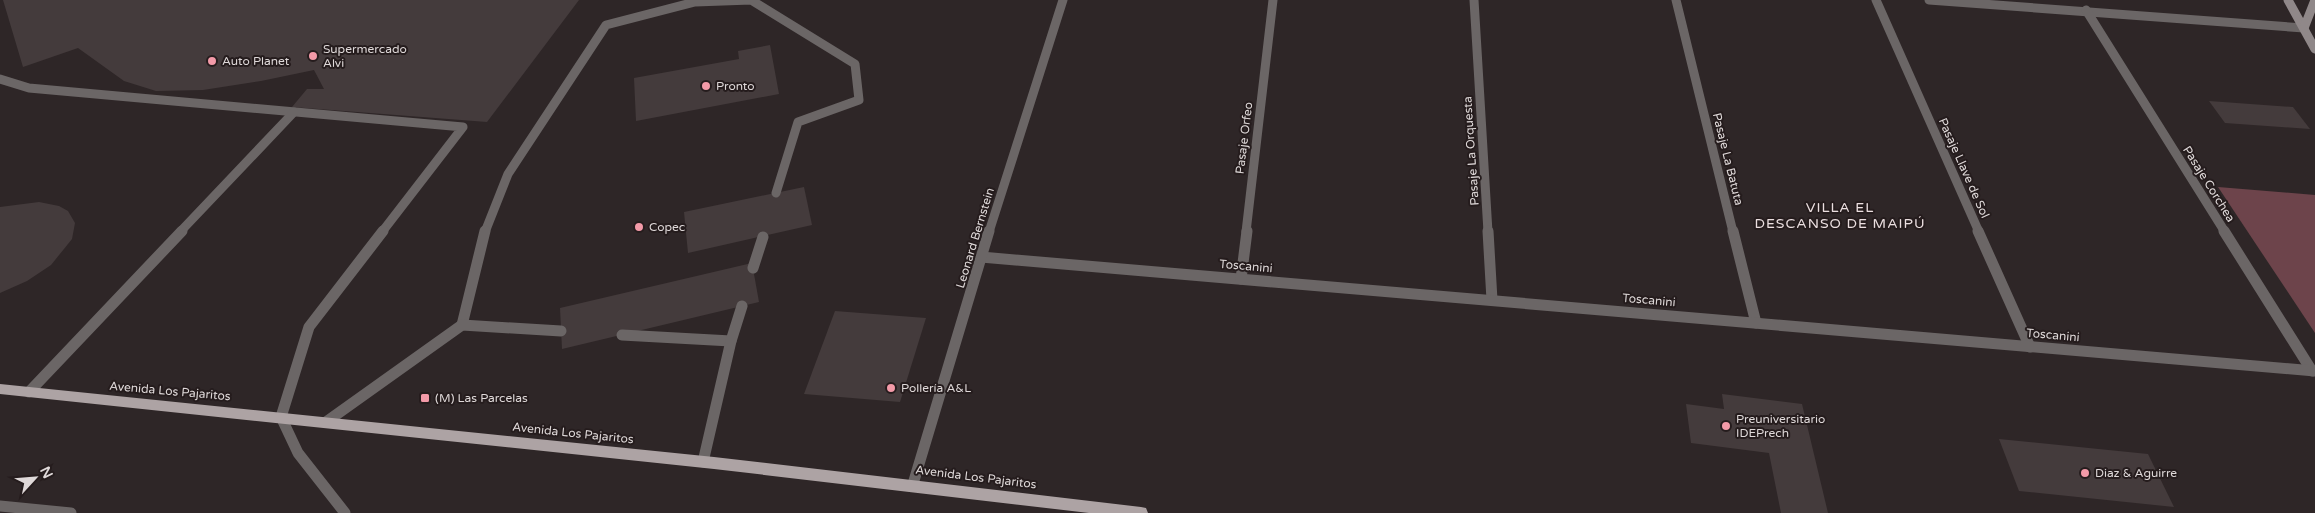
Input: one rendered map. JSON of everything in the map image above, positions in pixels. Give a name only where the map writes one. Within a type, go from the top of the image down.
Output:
[{"type":"main road","name":"Avenida Los Pajaritos","points":[[0,390],[281,417],[913,484],[1142,513]]},
{"type":"street","points":[[462,325],[488,220],[508,174],[606,25],[695,2],[751,0],[855,64],[859,100],[798,122],[776,193]]},
{"type":"street","name":"Leonard Bernstein","points":[[913,484],[981,257],[1063,0]]},
{"type":"street","name":"Pasaje Orfeo","points":[[1241,279],[1273,0]]},
{"type":"street","name":"Pasaje La Orquesta","points":[[1474,0],[1492,300]]},
{"type":"street","name":"Pasaje La Batuta","points":[[1676,0],[1756,323]]},
{"type":"street","name":"Pasaje Llave de Sol","points":[[1876,0],[2030,347]]},
{"type":"street","points":[[1929,0],[2086,10],[2304,28]]},
{"type":"street","points":[[2288,0],[2315,49]]},
{"type":"street","points":[[2304,28],[2315,0]]},
{"type":"street","name":"Pasaje Corchea","points":[[2086,10],[2313,371]]},
{"type":"street","points":[[0,80],[30,88],[462,127],[309,327],[281,417],[298,453],[345,513]]},
{"type":"street","points":[[29,392],[294,112]]},
{"type":"street","points":[[753,268],[763,236]]},
{"type":"street","name":"Toscanini","points":[[981,257],[2313,371]]},
{"type":"street","points":[[703,462],[730,341],[742,306]]},
{"type":"street","points":[[326,422],[462,325],[561,331]]},
{"type":"street","points":[[622,334],[730,341]]},
{"type":"street","points":[[0,506],[71,513]]},
{"type":"shaded area","points":[[2218,187],[2315,195],[2315,333]]},
{"type":"building","name":"Supermercado Alvi","points":[[3,0],[579,0],[487,122],[292,107],[307,89],[324,89],[314,70],[203,90],[156,91],[124,81],[78,48],[23,67]]},
{"type":"building","name":"Pronto","points":[[770,45],[779,94],[636,121],[634,78],[739,59],[738,51]]},
{"type":"building","points":[[2209,101],[2293,107],[2310,129],[2225,123]]},
{"type":"building","points":[[804,187],[812,225],[688,253],[684,212]]},
{"type":"building","points":[[39,202],[59,206],[68,211],[75,223],[72,239],[51,265],[27,281],[0,293],[0,207]]},
{"type":"building","points":[[752,263],[759,302],[562,349],[560,308]]},
{"type":"building","points":[[835,311],[926,318],[900,402],[804,394]]},
{"type":"building","points":[[1722,394],[1802,404],[1828,513],[1781,513],[1769,453],[1691,443],[1686,404],[1724,409]]},
{"type":"building","name":"Diaz & Aguirre","points":[[1999,439],[2148,454],[2174,507],[2019,491]]},
{"type":"place","name":"Supermercado Alvi","points":[[313,56]]},
{"type":"place","name":"Auto Planet","points":[[212,61]]},
{"type":"place","name":"Pronto","points":[[706,86]]},
{"type":"place","name":"Copec","points":[[639,227]]},
{"type":"place","name":"Pollería A&L","points":[[891,388]]},
{"type":"place","name":"(M) Las Parcelas","points":[[425,398]]},
{"type":"place","name":"Preuniversitario IDEPrech","points":[[1726,426]]},
{"type":"place","name":"Diaz & Aguirre","points":[[2085,473]]},
{"type":"district","name":"VILLA EL DESCANSO DE MAIPÚ","points":[[1840,216]]}]
